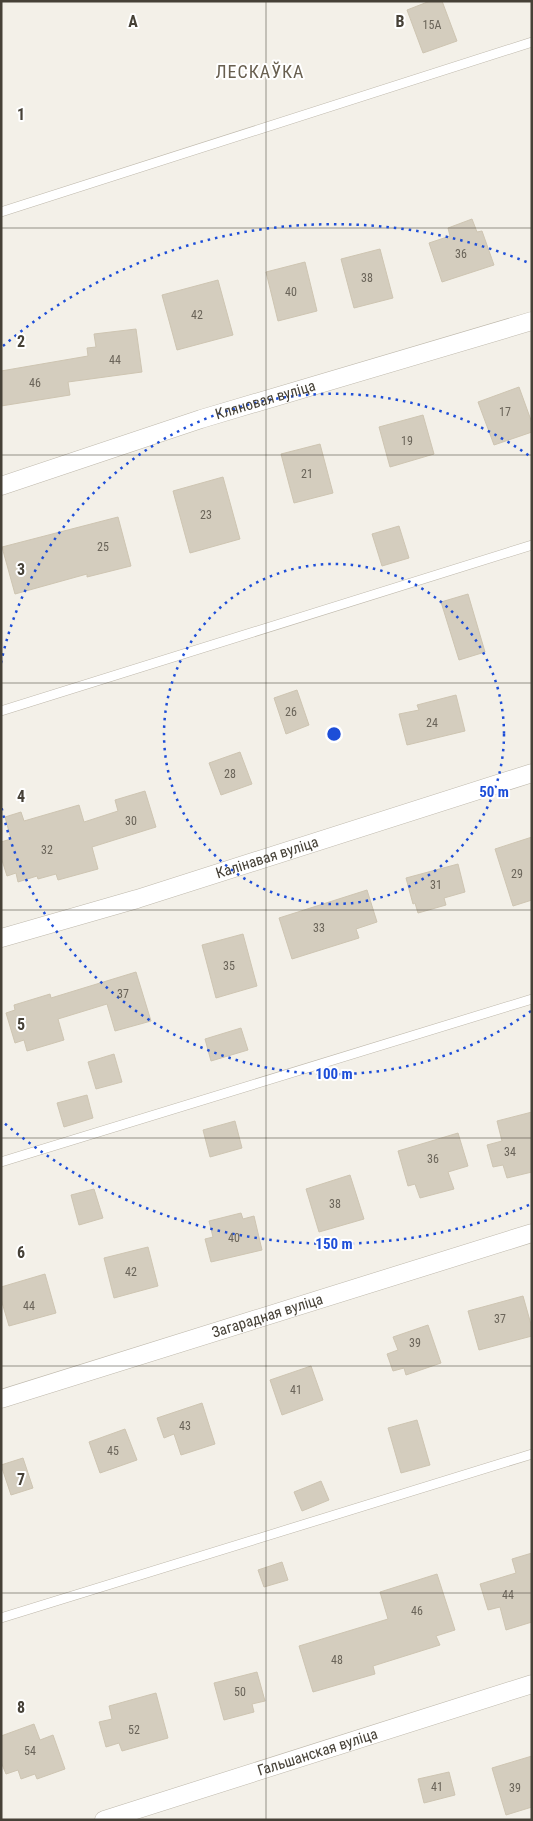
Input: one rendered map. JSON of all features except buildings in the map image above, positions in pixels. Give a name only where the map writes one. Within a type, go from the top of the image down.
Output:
[{"type":"street","name":"Кляновая вуліца","points":[[1,486],[201,419],[532,321]]},
{"type":"street","name":"Калінавая вуліца","points":[[1,938],[137,898],[532,774]]},
{"type":"street","name":"Загарадная вуліца","points":[[1,1399],[532,1233]]},
{"type":"street","name":"Гальшанская вуліца","points":[[104,1820],[532,1684]]},
{"type":"lane","points":[[1,212],[532,42]]},
{"type":"lane","points":[[1,710],[532,545]]},
{"type":"lane","points":[[1,1162],[532,999]]},
{"type":"lane","points":[[1,1618],[532,1454]]},
{"type":"district","name":"ЛЕСКАЎКА","points":[[260,72]]}]
